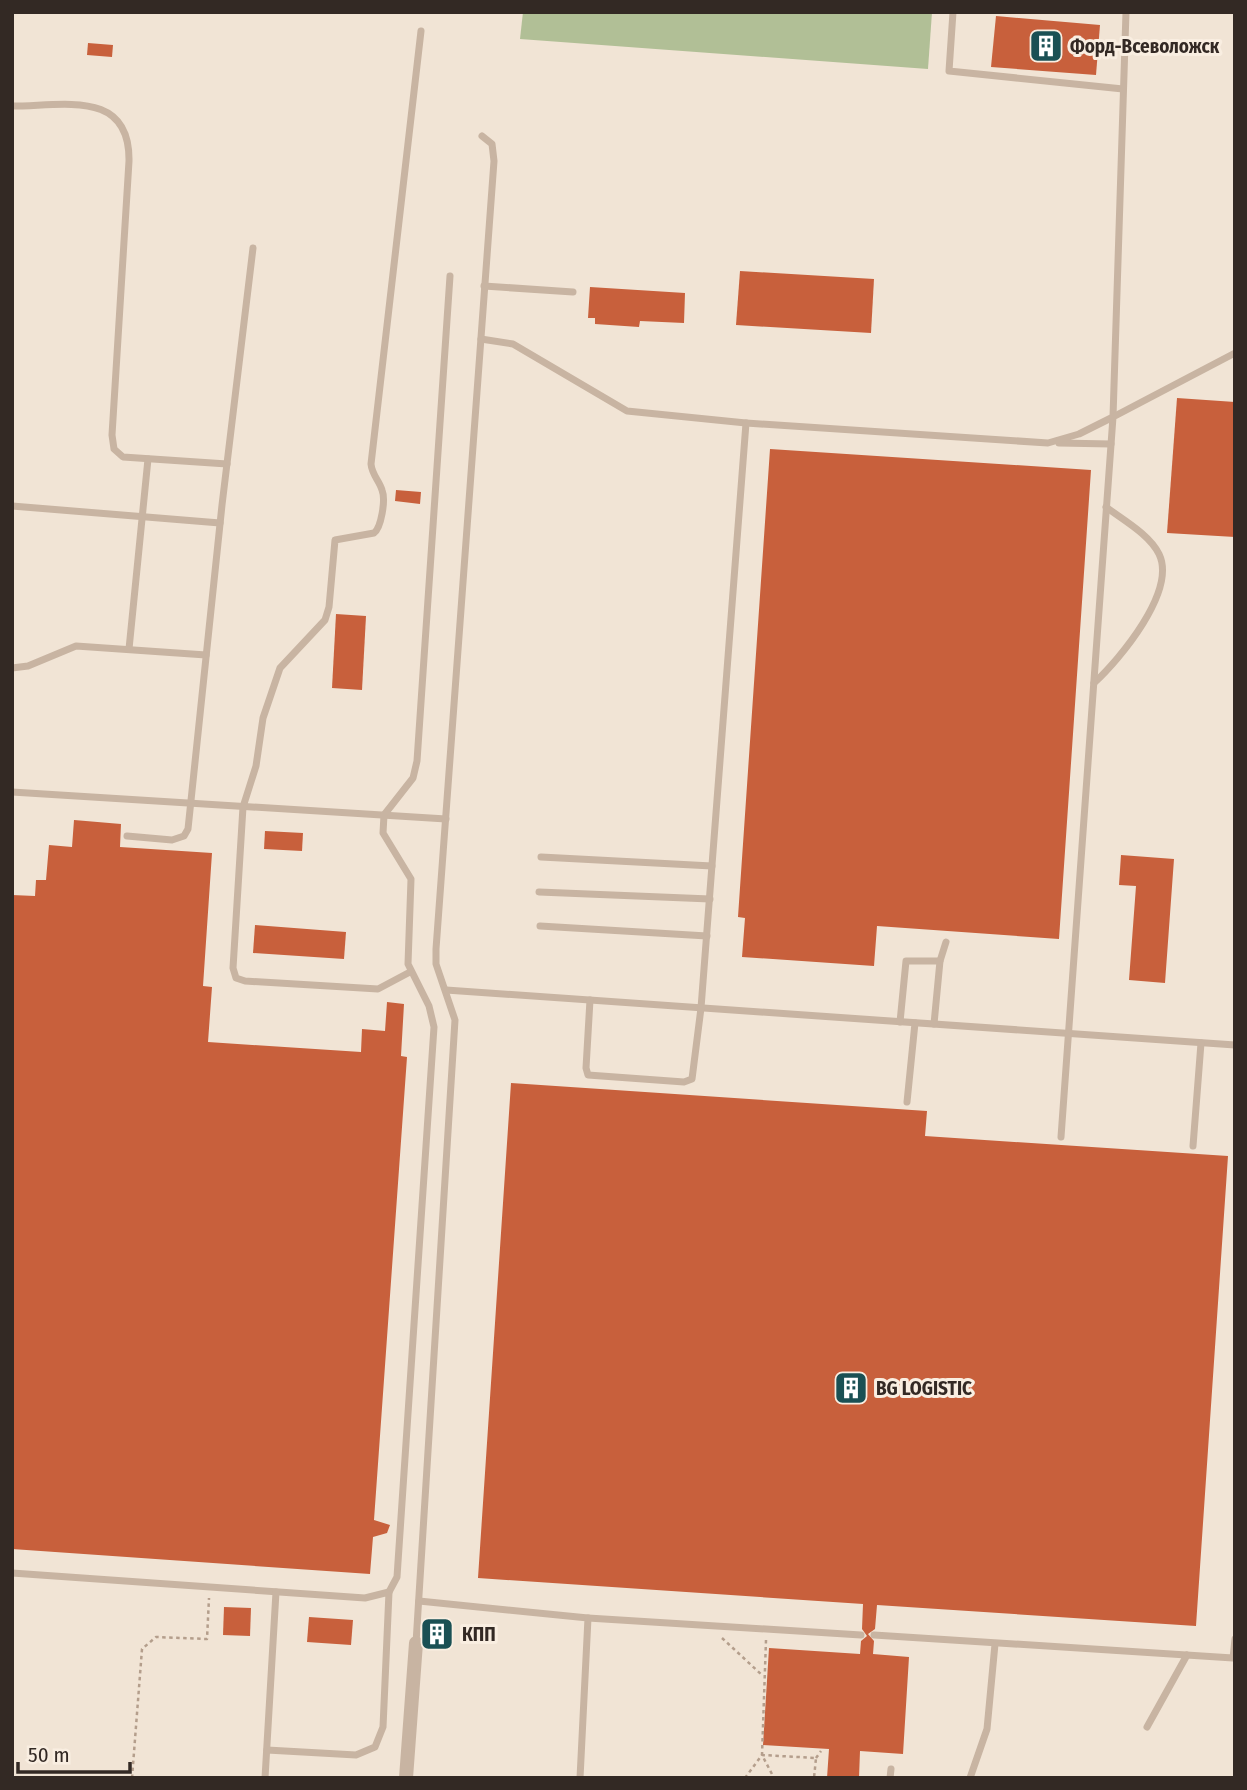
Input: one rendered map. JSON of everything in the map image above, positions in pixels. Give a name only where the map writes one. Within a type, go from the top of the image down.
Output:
[{"type":"street","points":[[407,1778],[415,1643]]},
{"type":"lane","points":[[953,12],[949,71],[1123,89]]},
{"type":"lane","points":[[1061,1137],[1113,417],[1126,12]]},
{"type":"lane","points":[[410,972],[378,989],[236,978],[233,968],[243,807],[256,766],[263,718],[275,680],[292,653],[325,621],[329,607],[335,540],[374,534],[380,525],[383,490],[374,477],[371,464],[421,31]]},
{"type":"lane","points":[[12,106],[95,107],[117,117],[128,136],[129,161],[111,435],[114,449],[123,457],[227,464]]},
{"type":"lane","points":[[415,1643],[455,1020],[436,964],[436,950],[494,152],[492,144],[482,136]]},
{"type":"lane","points":[[127,836],[172,840],[184,836],[188,829],[220,523],[253,248]]},
{"type":"lane","points":[[267,1750],[356,1755],[375,1747],[383,1727],[389,1592],[397,1577],[434,1027],[429,1006],[410,972],[407,957],[411,879],[384,837],[384,815],[413,778],[417,761],[450,276]]},
{"type":"lane","points":[[484,286],[573,292]]},
{"type":"lane","points":[[481,339],[513,344],[627,411],[746,423],[1048,443],[1111,444]]},
{"type":"lane","points":[[1048,443],[1079,434],[1235,353]]},
{"type":"lane","points":[[590,1000],[586,1068],[589,1075],[595,1078],[689,1081],[696,1066],[746,423]]},
{"type":"lane","points":[[129,649],[148,459]]},
{"type":"lane","points":[[12,506],[220,523]]},
{"type":"lane","points":[[1094,683],[1132,638],[1161,582],[1161,563],[1152,545],[1106,507]]},
{"type":"lane","points":[[12,668],[28,666],[76,646],[206,655]]},
{"type":"lane","points":[[12,792],[446,819]]},
{"type":"lane","points":[[541,857],[712,866]]},
{"type":"lane","points":[[540,892],[710,899]]},
{"type":"lane","points":[[540,926],[707,936]]},
{"type":"lane","points":[[934,1024],[940,961],[946,942]]},
{"type":"lane","points":[[900,1022],[905,961],[940,961]]},
{"type":"lane","points":[[446,990],[1235,1045]]},
{"type":"lane","points":[[907,1102],[915,1023]]},
{"type":"lane","points":[[1193,1146],[1201,1043]]},
{"type":"lane","points":[[12,1573],[365,1598],[389,1592]]},
{"type":"lane","points":[[265,1778],[275,1592]]},
{"type":"lane","points":[[419,1601],[588,1618],[862,1635]]},
{"type":"lane","points":[[580,1778],[588,1618]]},
{"type":"lane","points":[[874,1635],[1234,1658],[1235,1639]]},
{"type":"lane","points":[[970,1778],[987,1729],[995,1644]]},
{"type":"lane","points":[[1147,1727],[1187,1655]]},
{"type":"path","points":[[132,1778],[142,1649],[156,1637],[207,1639],[209,1598]]},
{"type":"path","points":[[716,1633],[764,1676]]},
{"type":"path","points":[[766,1640],[762,1755],[774,1778]]},
{"type":"path","points":[[814,1778],[816,1758],[821,1751]]},
{"type":"path","points":[[762,1755],[816,1758]]},
{"type":"path","points":[[745,1778],[762,1755]]},
{"type":"green space","points":[[523,12],[932,12],[928,69],[520,39]]},
{"type":"building","name":"Форд-Всеволожск","points":[[996,16],[1100,25],[1096,75],[991,67]]},
{"type":"building","points":[[88,43],[113,45],[112,57],[87,55]]},
{"type":"building","points":[[740,271],[874,279],[871,333],[736,325]]},
{"type":"building","points":[[590,287],[685,293],[684,323],[640,321],[639,327],[595,324],[595,318],[588,318]]},
{"type":"building","points":[[1177,398],[1235,402],[1235,537],[1167,533]]},
{"type":"building","points":[[770,449],[1091,470],[1059,939],[877,926],[874,966],[742,957],[745,918],[738,917]]},
{"type":"building","points":[[396,490],[421,492],[420,504],[395,501]]},
{"type":"building","points":[[336,614],[366,616],[362,690],[332,688]]},
{"type":"building","points":[[74,820],[121,824],[120,847],[212,853],[203,986],[212,987],[208,1042],[361,1052],[362,1029],[385,1031],[387,1002],[404,1004],[401,1056],[407,1057],[374,1520],[390,1525],[387,1533],[373,1537],[370,1574],[12,1549],[12,895],[35,896],[36,880],[46,880],[49,845],[72,847]]},
{"type":"building","points":[[265,831],[303,833],[302,851],[264,849]]},
{"type":"building","points":[[1121,855],[1174,859],[1165,983],[1129,980],[1136,886],[1119,885]]},
{"type":"building","points":[[255,925],[346,932],[344,959],[253,953]]},
{"type":"building","name":"BG LOGISTIC","points":[[511,1083],[927,1111],[925,1136],[1228,1156],[1196,1626],[877,1605],[875,1629],[868,1634],[874,1641],[873,1654],[909,1657],[903,1754],[860,1751],[859,1778],[827,1778],[829,1749],[763,1745],[769,1648],[860,1654],[861,1641],[867,1636],[862,1629],[863,1604],[478,1578]]},
{"type":"building","points":[[224,1607],[251,1608],[250,1636],[223,1635]]},
{"type":"building","points":[[309,1617],[353,1620],[351,1645],[307,1642]]},
{"type":"place","name":"Форд-Всеволожск","points":[[1046,46]]},
{"type":"place","name":"BG LOGISTIC","points":[[851,1388]]},
{"type":"place","name":"КПП","points":[[437,1634]]}]
